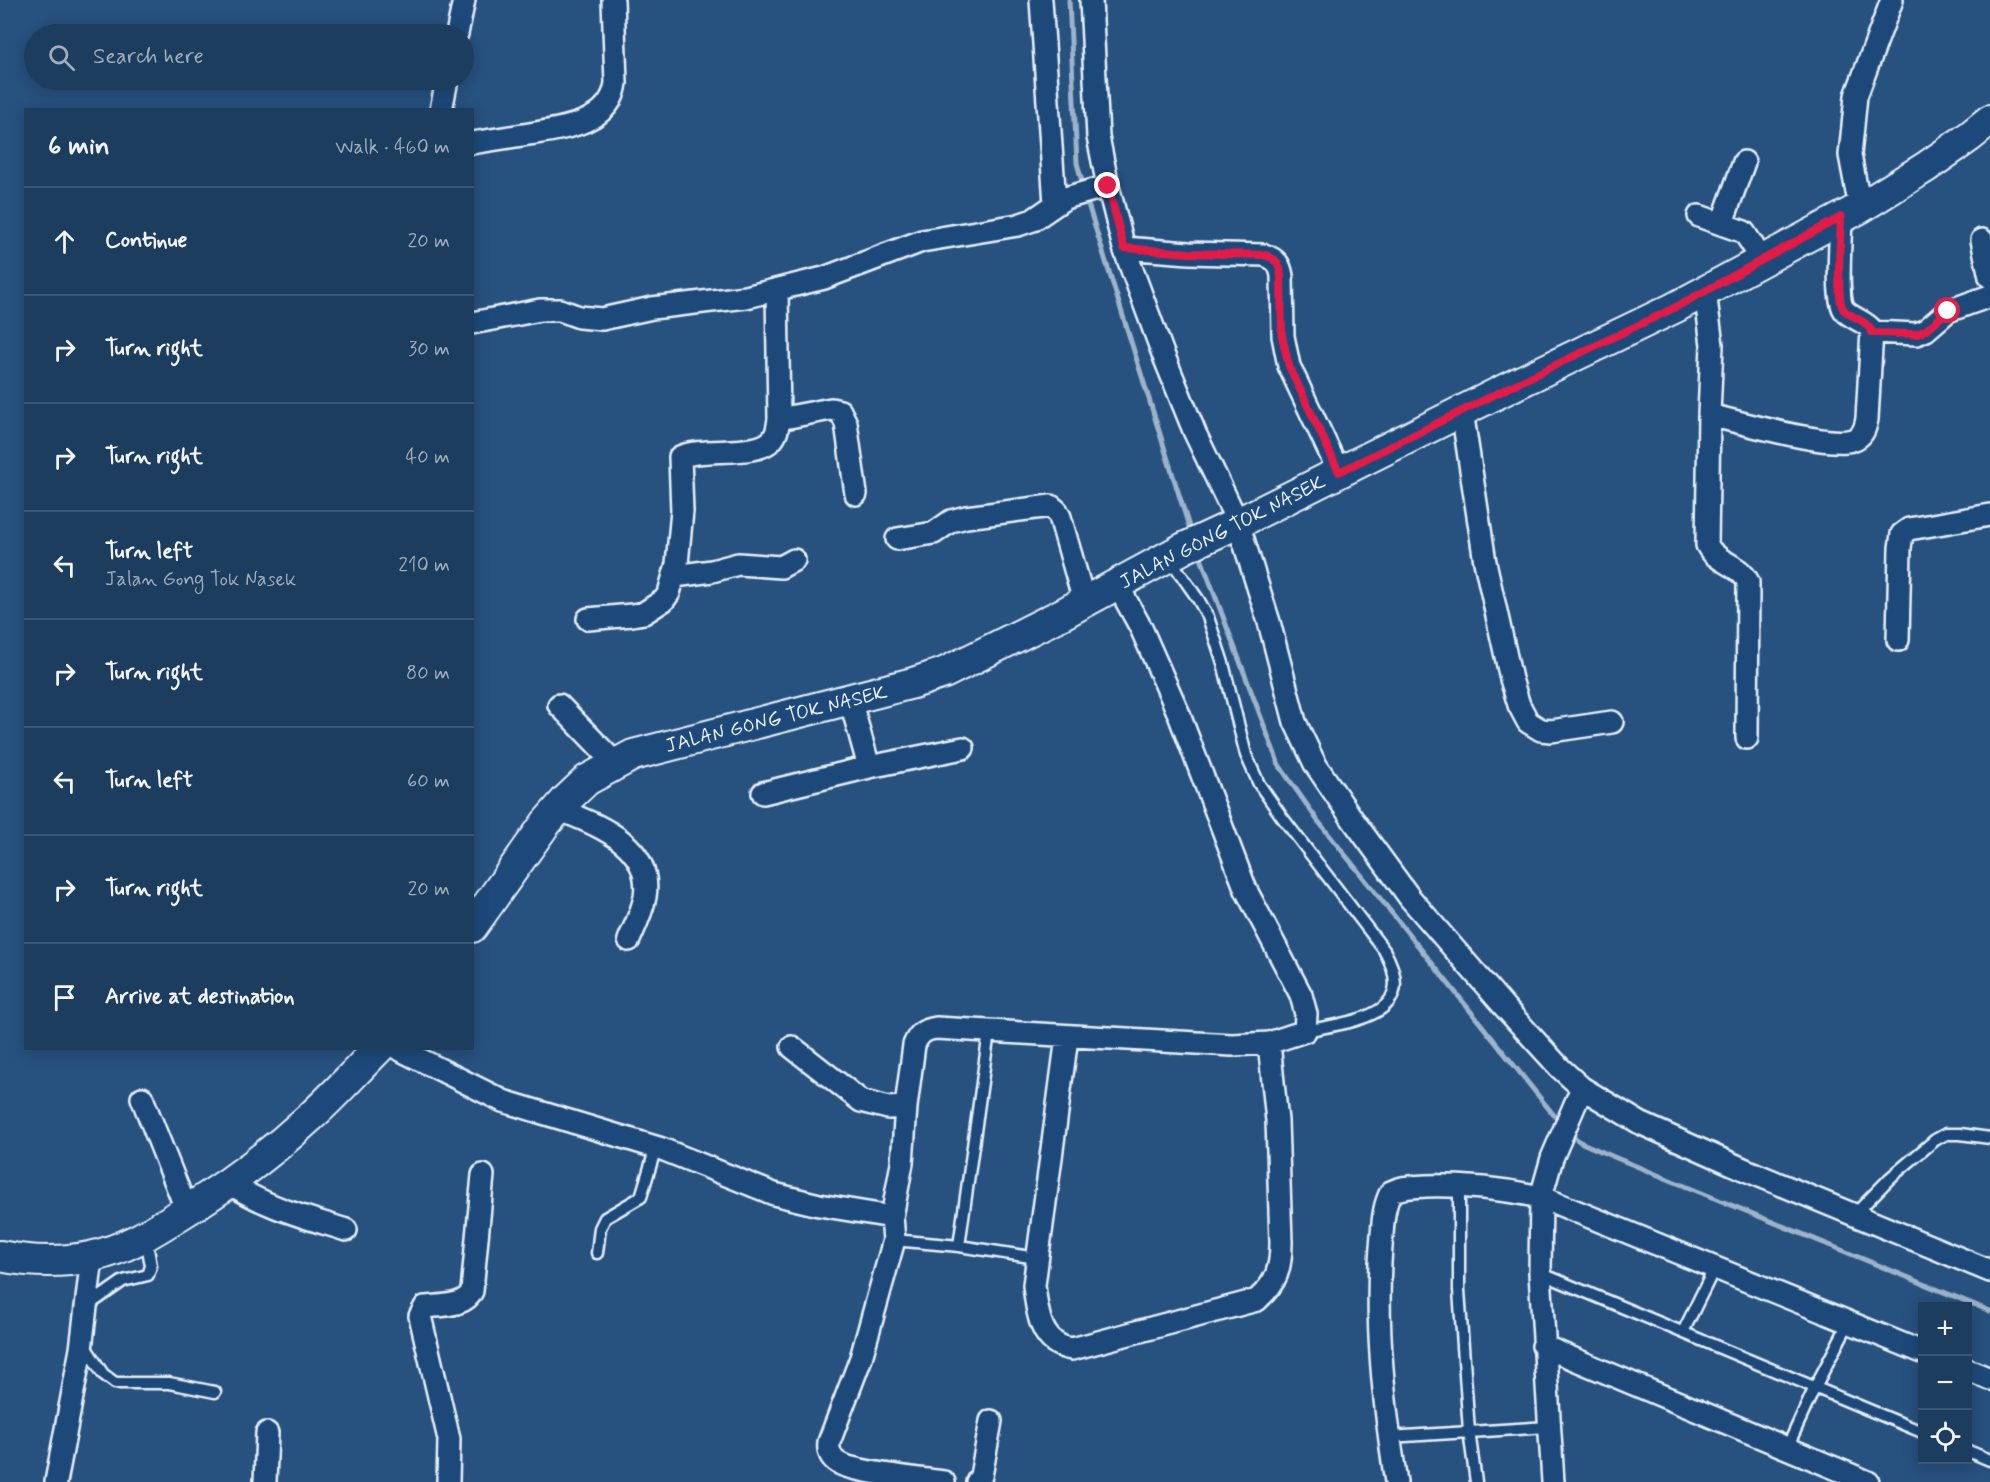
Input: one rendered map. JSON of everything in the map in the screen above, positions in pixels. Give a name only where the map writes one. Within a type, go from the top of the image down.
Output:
[{"type":"main road","name":"JALAN GONG TOK NASEK","points":[[474,924],[558,809],[587,780],[615,763],[633,755],[944,673],[1176,552],[1763,261],[1850,213],[1926,167],[1969,138],[1990,120]]},
{"type":"main road","points":[[0,1256],[51,1262],[92,1257],[146,1237],[206,1200],[252,1166],[308,1119],[377,1050]]},
{"type":"street","points":[[459,24],[464,0]]},
{"type":"street","points":[[474,143],[567,127],[591,118],[608,105],[615,93],[616,84],[613,0]]},
{"type":"street","points":[[1041,0],[1060,201]]},
{"type":"street","points":[[1091,0],[1098,137],[1105,187],[1124,248],[1163,354],[1233,525],[1269,622],[1295,722],[1314,764],[1353,820],[1410,898],[1560,1068],[1579,1095],[1854,1215],[1990,1271]]},
{"type":"street","points":[[1709,415],[1814,439],[1845,442],[1853,440],[1864,431],[1867,420],[1871,327],[1845,311],[1841,306],[1840,289],[1850,213],[1850,155],[1855,106],[1860,86],[1892,0]]},
{"type":"street","points":[[441,108],[445,90]]},
{"type":"street","points":[[1722,223],[1744,162]]},
{"type":"street","points":[[474,323],[540,310],[560,310],[579,317],[602,319],[652,308],[711,302],[777,290],[844,271],[922,241],[1018,225],[1033,220],[1060,201],[1105,187]]},
{"type":"street","points":[[1698,216],[1744,232],[1763,261]]},
{"type":"street","points":[[1982,240],[1990,277]]},
{"type":"street","points":[[1124,248],[1264,255],[1272,257],[1277,262],[1281,268],[1282,336],[1289,366],[1339,472]]},
{"type":"street","points":[[588,619],[644,613],[664,600],[669,593],[675,576],[682,511],[681,457],[755,448],[767,445],[774,437],[779,418],[777,290]]},
{"type":"street","points":[[1705,291],[1712,345],[1707,544],[1714,555],[1743,573],[1748,582],[1747,738]]},
{"type":"street","points":[[1872,333],[1917,334],[1926,330],[1948,311],[1990,296]]},
{"type":"street","points":[[779,418],[831,409],[840,411],[846,423],[856,494]]},
{"type":"street","points":[[1462,411],[1485,562],[1511,679],[1523,716],[1533,727],[1551,731],[1612,722]]},
{"type":"street","points":[[897,538],[934,533],[951,521],[966,517],[1051,506],[1057,511],[1084,601]]},
{"type":"street","points":[[1898,640],[1902,534],[1920,526],[1990,515]]},
{"type":"street","points":[[675,576],[712,571],[738,564],[781,567],[794,560]]},
{"type":"street","points":[[944,1482],[847,1467],[831,1458],[828,1449],[861,1358],[894,1240],[892,1217],[902,1163],[914,1044],[918,1035],[925,1030],[936,1028],[1232,1046],[1269,1043],[1305,1031],[1306,1014],[1301,995],[1246,890],[1178,712],[1141,627],[1117,584]]},
{"type":"street","points":[[850,699],[868,767]]},
{"type":"street","points":[[559,705],[615,763]]},
{"type":"street","points":[[763,793],[868,767],[963,748]]},
{"type":"street","points":[[558,809],[615,835],[634,853],[640,863],[646,883],[645,897],[629,940]]},
{"type":"street","points":[[1067,1037],[1034,1285],[1039,1318],[1044,1331],[1062,1348],[1072,1349],[1257,1300],[1270,1289],[1278,1274],[1281,1242],[1276,1121],[1269,1043]]},
{"type":"street","points":[[792,1047],[861,1101],[888,1108],[906,1107]]},
{"type":"street","points":[[401,1050],[504,1101],[656,1147],[774,1194],[819,1205],[892,1217]]},
{"type":"street","points":[[1553,1482],[1543,1346],[1540,1273],[1541,1197],[1552,1158],[1579,1095]]},
{"type":"street","points":[[142,1098],[187,1211]]},
{"type":"street","points":[[448,1482],[449,1439],[420,1316],[425,1307],[463,1301],[469,1297],[474,1284],[483,1175]]},
{"type":"street","points":[[228,1182],[245,1194],[272,1206],[346,1230]]},
{"type":"street","points":[[1396,1482],[1389,1437],[1379,1332],[1379,1276],[1384,1211],[1391,1192],[1399,1187],[1496,1188],[1541,1197],[1918,1350]]},
{"type":"street","points":[[56,1482],[82,1340],[92,1257]]},
{"type":"street","points":[[1543,1346],[1868,1482]]},
{"type":"street","points":[[1972,1372],[1990,1379]]},
{"type":"street","points":[[977,1482],[981,1476],[991,1421]]},
{"type":"street","points":[[266,1482],[267,1433]]},
{"type":"lane","points":[[1176,552],[1208,617],[1223,663],[1246,755],[1259,784],[1384,950],[1392,964],[1397,982],[1392,998],[1379,1012],[1305,1031]]},
{"type":"lane","points":[[959,1246],[989,1032]]},
{"type":"lane","points":[[1854,1215],[1890,1178],[1935,1140],[1946,1134],[1990,1138]]},
{"type":"lane","points":[[597,1252],[600,1228],[605,1218],[641,1197],[656,1147]]},
{"type":"lane","points":[[1459,1186],[1459,1290],[1469,1431],[1476,1482]]},
{"type":"lane","points":[[86,1307],[123,1281],[148,1275],[151,1266],[146,1237]]},
{"type":"lane","points":[[894,1240],[959,1246],[1037,1258]]},
{"type":"lane","points":[[1683,1332],[1714,1267]]},
{"type":"lane","points":[[1540,1273],[1918,1430]]},
{"type":"lane","points":[[1787,1448],[1815,1387],[1849,1322]]},
{"type":"lane","points":[[82,1340],[103,1374],[115,1383],[169,1383],[215,1392]]},
{"type":"lane","points":[[1389,1437],[1548,1427]]},
{"type":"lane","points":[[1972,1453],[1990,1460]]},
{"type":"waterway","points":[[1069,0],[1077,163],[1084,189]]},
{"type":"waterway","points":[[1086,198],[1191,533]]},
{"type":"waterway","points":[[1199,553],[1279,765],[1318,821],[1561,1124]]},
{"type":"waterway","points":[[1570,1133],[1580,1142],[1614,1157],[1990,1311]]},
{"type":"route","points":[[1108,186],[1124,248],[1264,255],[1272,257],[1277,262],[1281,268],[1282,336],[1289,366],[1339,472],[1674,308],[1841,217],[1840,301],[1845,311],[1871,327],[1872,333],[1911,335],[1926,330],[1948,311]]}]
